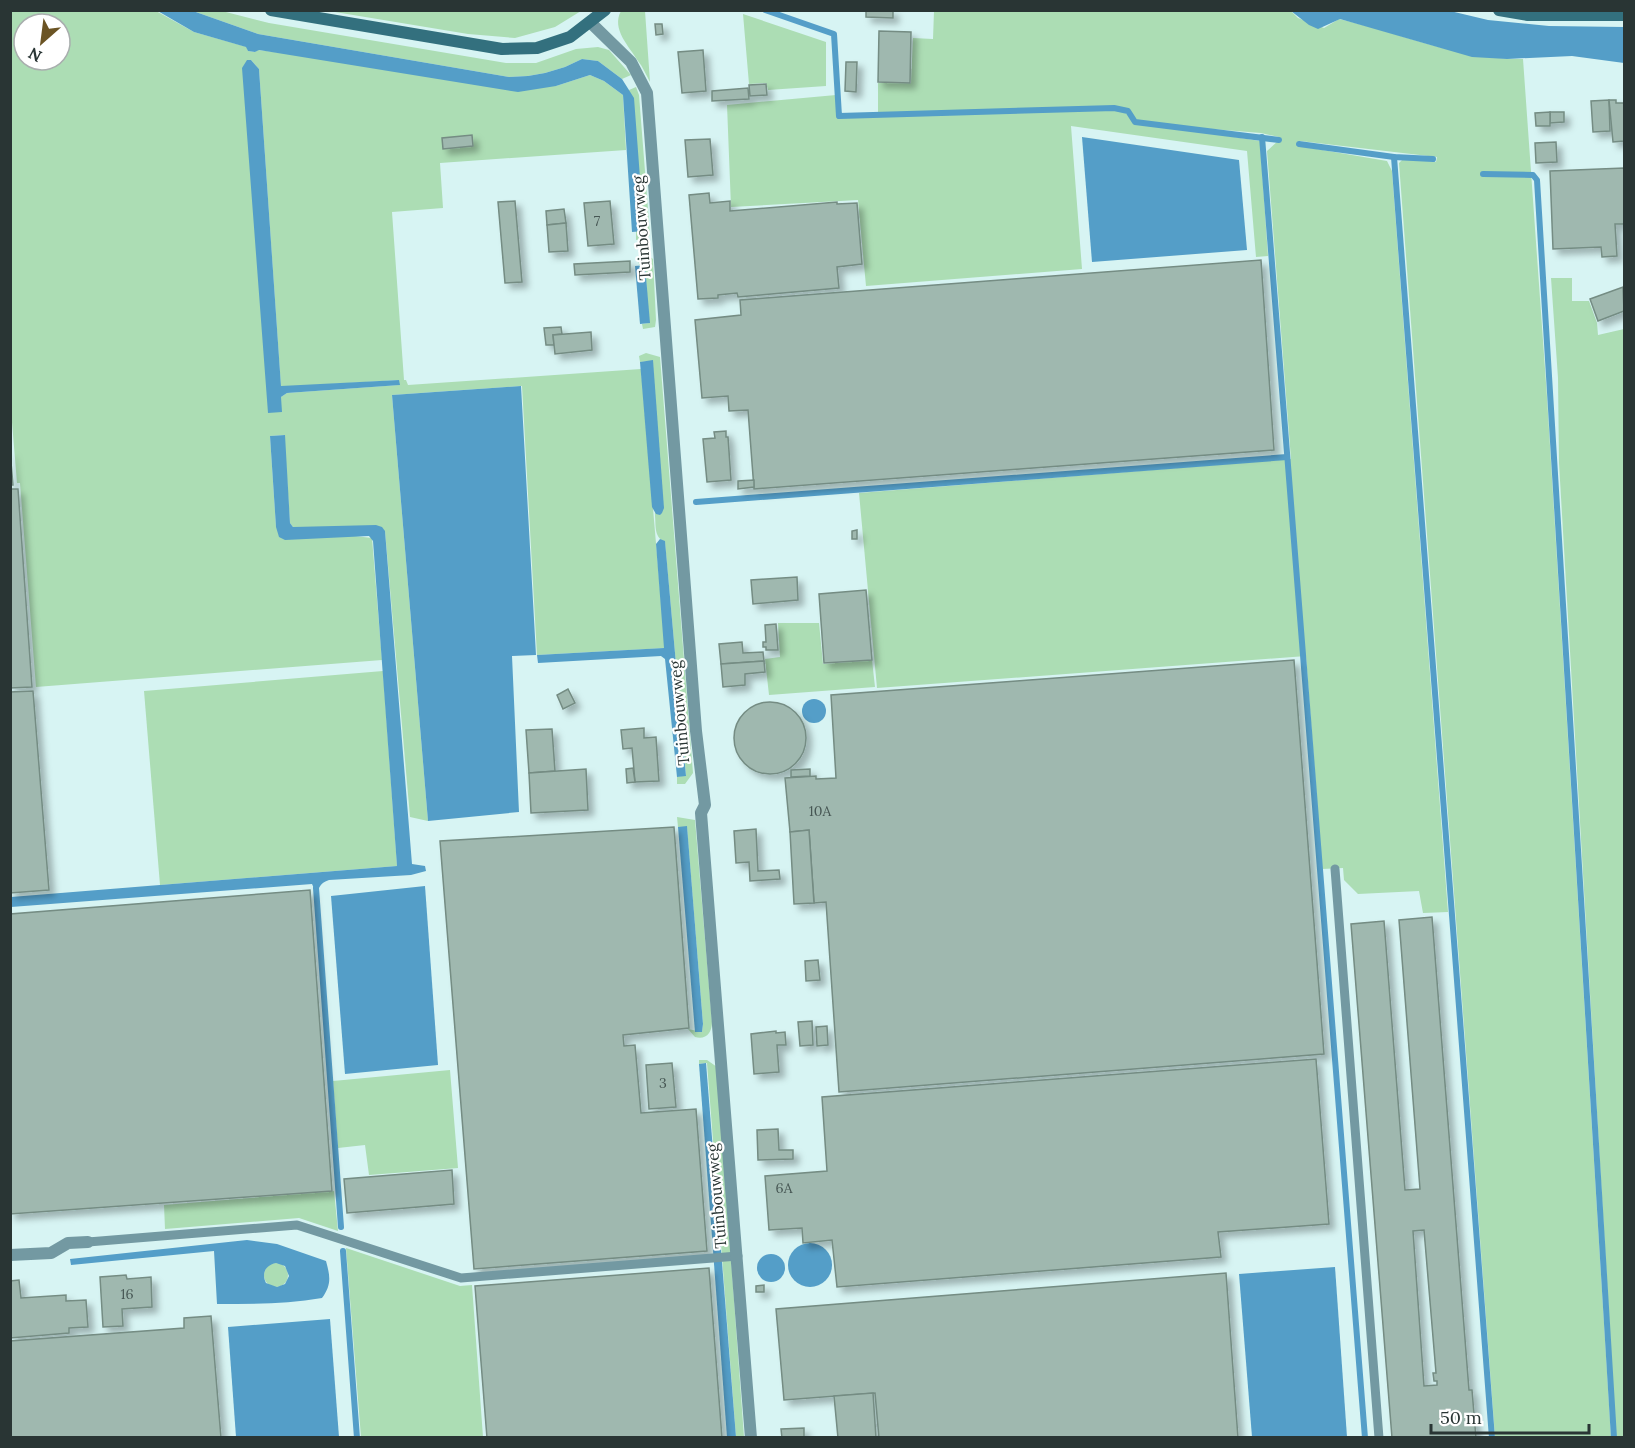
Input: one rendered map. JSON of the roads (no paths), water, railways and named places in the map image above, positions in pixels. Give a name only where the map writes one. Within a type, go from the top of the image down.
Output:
[{"type":"street","points":[[272,10],[502,49],[537,48],[570,37],[605,10]]},
{"type":"street","points":[[1499,10],[1528,13],[1624,15]]},
{"type":"street","name":"Tuinbouwweg","points":[[591,23],[631,62],[647,93],[696,731],[705,805],[701,813],[751,1437]]},
{"type":"street","points":[[10,1255],[51,1253],[68,1243],[88,1242]]},
{"type":"lane","points":[[1335,869],[1379,1437]]},
{"type":"lane","points":[[88,1242],[297,1225],[461,1278],[738,1256]]},
{"type":"water","points":[[156,10],[193,11],[258,34],[509,77],[545,73],[582,59],[598,61],[622,79],[634,98],[644,231],[632,232],[623,95],[604,81],[590,75],[556,86],[518,92],[259,50],[248,51],[246,47],[194,32]]},
{"type":"water","points":[[1446,10],[1488,20],[1549,26],[1624,27],[1624,63],[1572,56],[1507,59],[1472,57],[1340,19],[1318,29],[1291,11]]},
{"type":"water","points":[[247,60],[251,60],[259,69],[281,386],[399,380],[400,385],[287,393],[281,397],[282,412],[268,413],[242,68]]},
{"type":"water","points":[[1082,137],[1239,160],[1247,250],[1092,262]]},
{"type":"water","points":[[645,265],[650,323],[640,324],[635,266]]},
{"type":"water","points":[[653,360],[664,508],[660,515],[656,514],[652,507],[640,362]]},
{"type":"water","points":[[521,386],[536,655],[512,656],[519,812],[428,821],[392,395]]},
{"type":"water","points":[[285,435],[290,523],[293,527],[376,525],[385,531],[412,864],[425,866],[426,871],[411,875],[329,880],[320,886],[317,895],[312,884],[11,907],[11,897],[397,866],[373,541],[369,536],[285,540],[279,537],[276,527],[270,436]]},
{"type":"water","points":[[660,539],[665,541],[686,776],[677,777],[665,659],[661,656],[538,663],[537,655],[664,648],[656,544]]},
{"type":"water","points":[[814,699],[823,702],[826,711],[823,720],[814,723],[805,720],[802,711],[805,702]]},
{"type":"water","points":[[687,826],[702,1032],[695,1032],[678,827]]},
{"type":"water","points":[[425,886],[438,1065],[345,1074],[331,896]]},
{"type":"water","points":[[706,1063],[736,1437],[727,1437],[699,1064]]},
{"type":"water","points":[[247,1240],[277,1244],[326,1261],[329,1280],[322,1298],[283,1303],[217,1304],[214,1251],[71,1265],[70,1259]],"holes":[[[276,1263],[285,1266],[289,1276],[285,1284],[277,1287],[266,1283],[264,1273],[267,1268]]]},
{"type":"water","points":[[810,1243],[825,1250],[832,1265],[825,1280],[810,1287],[795,1280],[788,1265],[795,1250]]},
{"type":"water","points":[[771,1254],[781,1258],[785,1268],[781,1278],[771,1282],[761,1278],[757,1268],[761,1258]]},
{"type":"water","points":[[1335,1267],[1347,1437],[1252,1437],[1239,1274]]},
{"type":"water","points":[[330,1319],[339,1437],[236,1437],[228,1327]]},
{"type":"waterway","points":[[765,10],[834,34],[839,116],[1114,108],[1128,111],[1135,122],[1279,140]]},
{"type":"waterway","points":[[1262,137],[1365,1438]]},
{"type":"waterway","points":[[1299,144],[1394,157],[1433,159]]},
{"type":"waterway","points":[[1394,157],[1492,1438]]},
{"type":"waterway","points":[[1483,174],[1533,175],[1537,180],[1614,1438]]},
{"type":"waterway","points":[[696,502],[1287,457]]},
{"type":"waterway","points":[[316,888],[341,1227]]},
{"type":"waterway","points":[[343,1251],[357,1438]]}]
